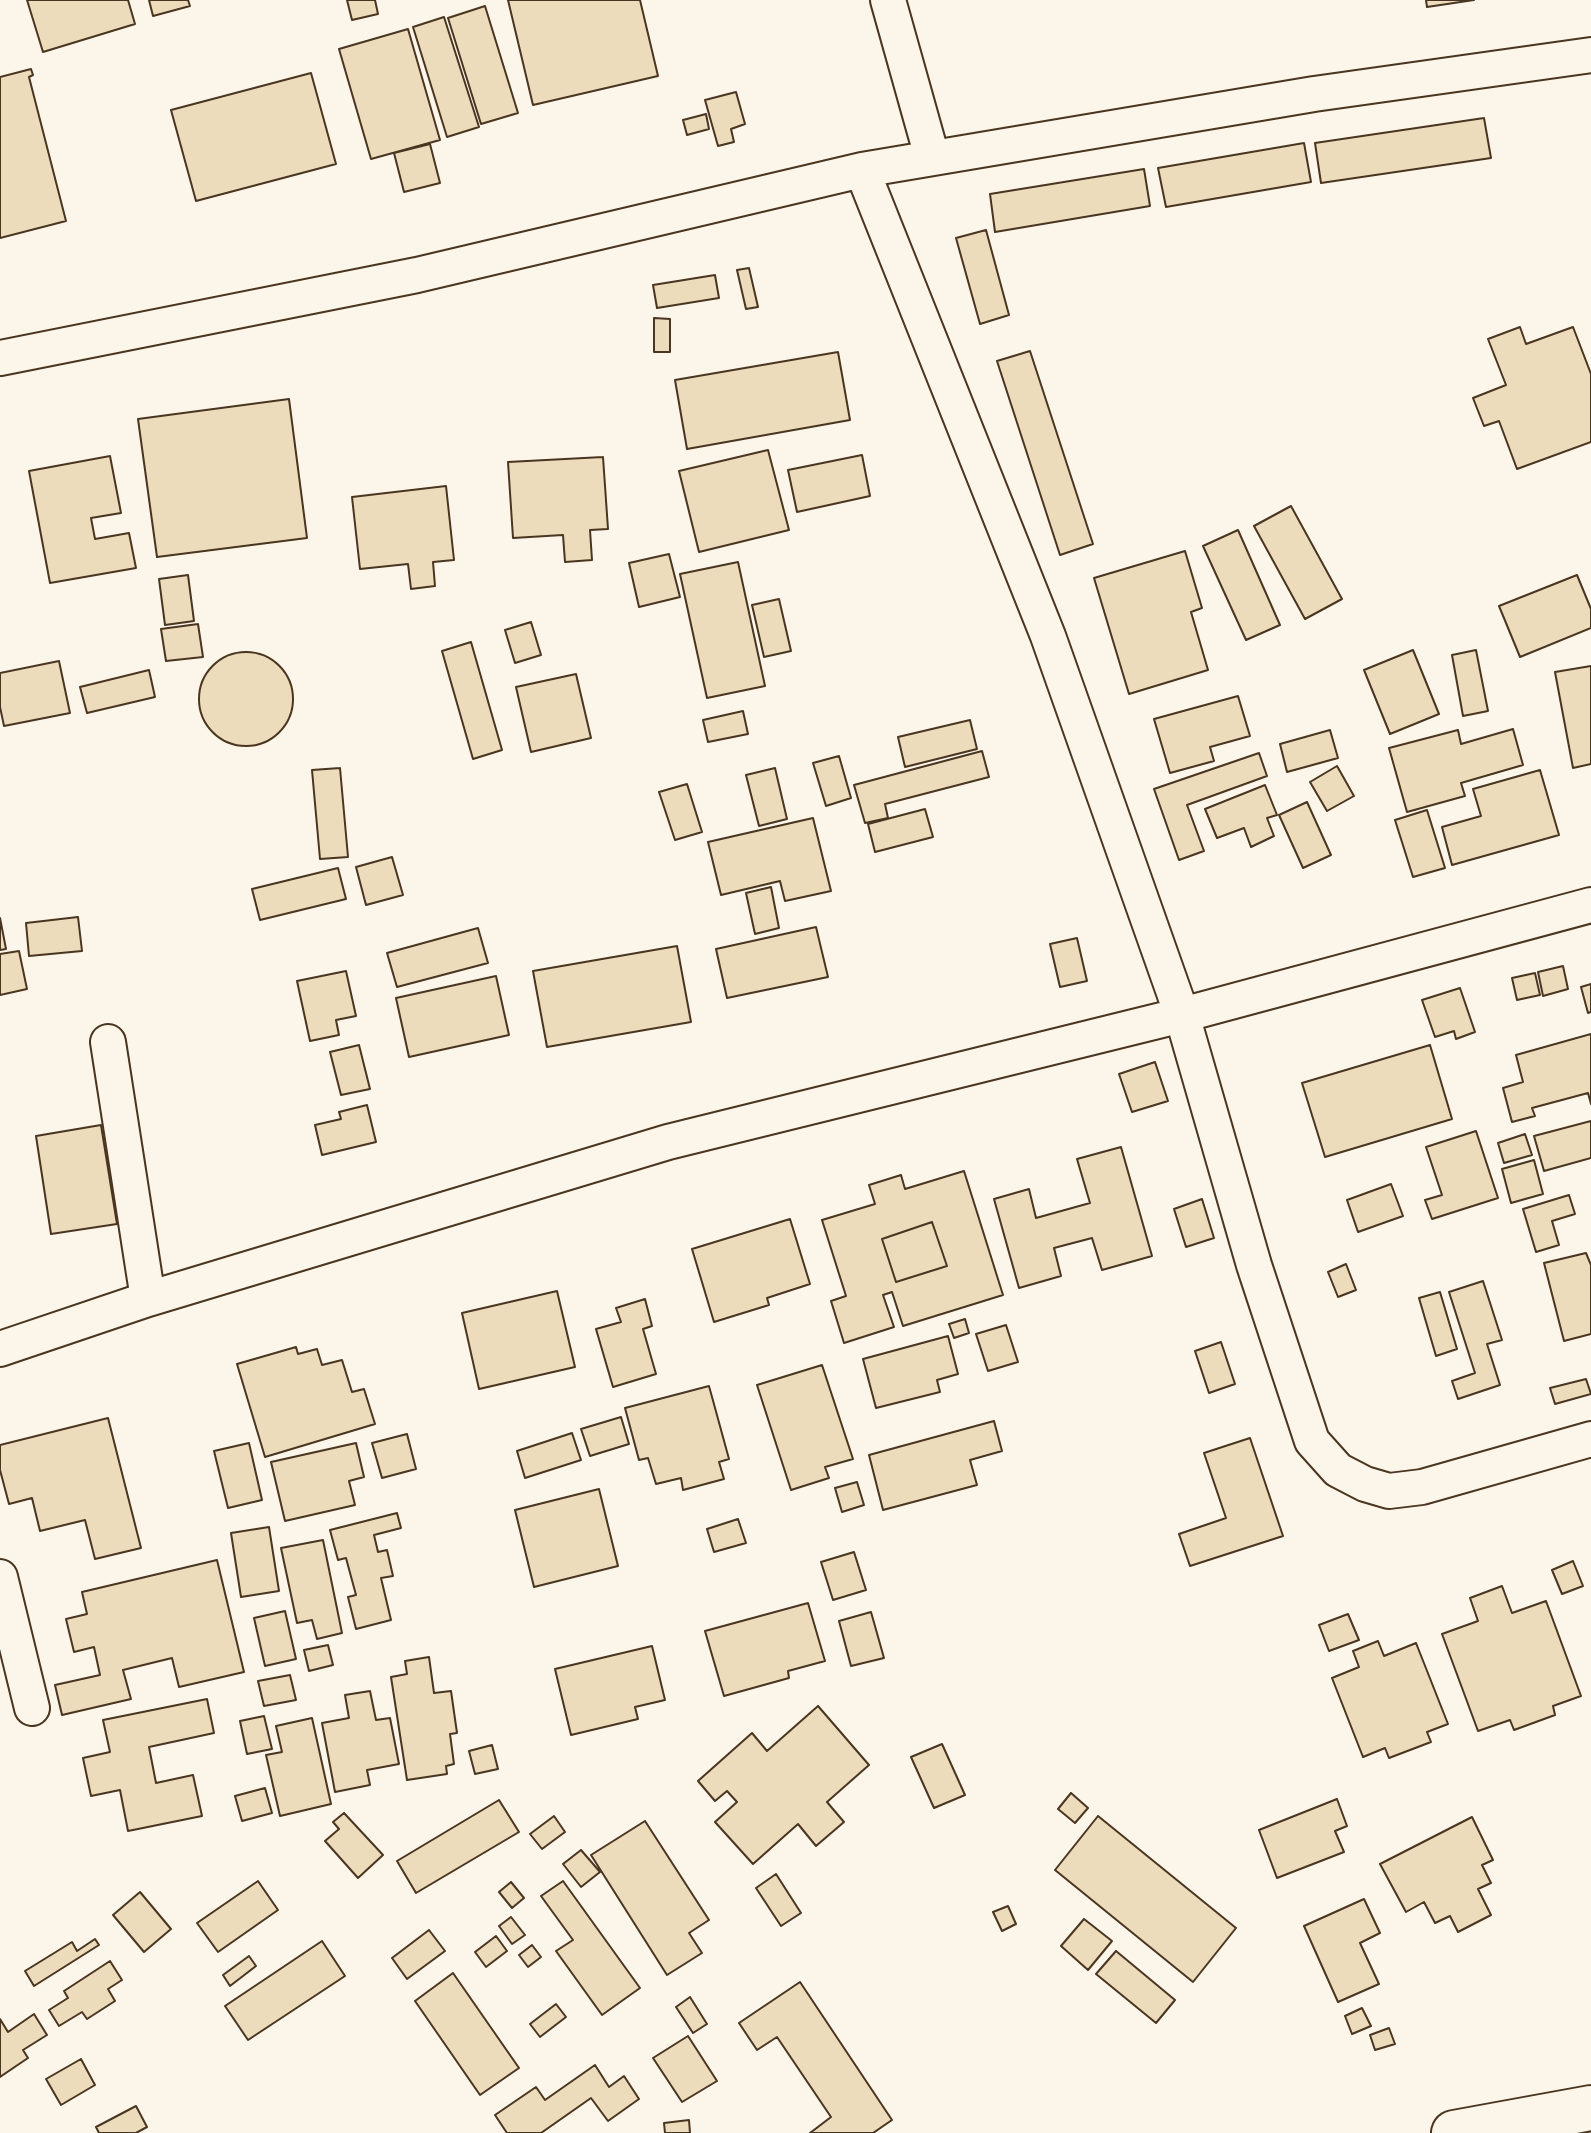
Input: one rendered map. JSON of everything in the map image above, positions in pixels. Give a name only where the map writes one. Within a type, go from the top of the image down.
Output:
[{"type":"main road","points":[[1454,2133],[1591,2108]]},
{"type":"street","points":[[888,0],[932,157]]},
{"type":"street","points":[[0,358],[417,275],[862,170],[1314,94],[1591,55]]},
{"type":"street","points":[[862,170],[1048,636],[1182,1015],[1254,1265],[1312,1441],[1338,1470],[1365,1484],[1389,1491],[1422,1487],[1591,1439]]},
{"type":"street","points":[[0,1349],[148,1299],[668,1142],[1182,1015],[1591,905]]},
{"type":"street","points":[[108,1042],[148,1299]]},
{"type":"street","points":[[0,1577],[32,1708]]},
{"type":"building","points":[[27,0],[128,0],[135,24],[43,52]]},
{"type":"building","points":[[149,0],[188,0],[190,6],[153,16]]},
{"type":"building","points":[[347,0],[375,0],[378,14],[352,20]]},
{"type":"building","points":[[508,0],[640,0],[658,76],[533,105]]},
{"type":"building","points":[[1426,0],[1474,0],[1427,7]]},
{"type":"building","points":[[485,6],[518,113],[481,124],[448,18]]},
{"type":"building","points":[[444,17],[479,127],[447,137],[413,27]]},
{"type":"building","points":[[408,29],[440,140],[371,159],[339,49]]},
{"type":"building","points":[[31,69],[33,75],[29,77],[66,221],[0,238],[0,77]]},
{"type":"building","points":[[311,73],[336,164],[196,201],[171,110]]},
{"type":"building","points":[[736,92],[745,124],[731,129],[734,142],[718,146],[705,100]]},
{"type":"building","points":[[706,114],[709,129],[687,135],[683,120]]},
{"type":"building","points":[[1484,118],[1491,158],[1321,183],[1315,143]]},
{"type":"building","points":[[1304,143],[1311,182],[1166,207],[1158,168]]},
{"type":"building","points":[[430,144],[440,183],[404,192],[394,153]]},
{"type":"building","points":[[1144,169],[1150,206],[995,232],[990,194]]},
{"type":"building","points":[[986,230],[1009,315],[980,324],[956,238]]},
{"type":"building","points":[[749,268],[758,307],[746,309],[737,270]]},
{"type":"building","points":[[715,275],[719,298],[657,308],[653,285]]},
{"type":"building","points":[[654,318],[670,319],[670,352],[654,352]]},
{"type":"building","points":[[1520,327],[1526,344],[1573,327],[1591,374],[1591,442],[1517,469],[1499,421],[1484,426],[1473,398],[1506,385],[1488,339]]},
{"type":"building","points":[[1030,351],[1093,544],[1060,555],[997,361]]},
{"type":"building","points":[[838,352],[850,420],[687,449],[675,380]]},
{"type":"building","points":[[289,399],[307,538],[157,557],[138,419]]},
{"type":"building","points":[[768,450],[789,530],[699,552],[679,471]]},
{"type":"building","points":[[862,455],[870,496],[797,512],[788,470]]},
{"type":"building","points":[[110,456],[121,513],[91,518],[95,539],[129,533],[136,568],[50,583],[29,471]]},
{"type":"building","points":[[603,457],[608,529],[590,530],[592,560],[565,562],[563,535],[513,538],[508,462]]},
{"type":"building","points":[[446,486],[454,560],[433,562],[435,586],[411,589],[408,564],[360,569],[352,497]]},
{"type":"building","points":[[1291,506],[1342,599],[1305,619],[1254,526]]},
{"type":"building","points":[[1238,530],[1280,625],[1246,640],[1203,546]]},
{"type":"building","points":[[1185,551],[1202,608],[1191,612],[1208,670],[1129,694],[1094,578]]},
{"type":"building","points":[[669,554],[680,597],[639,607],[629,563]]},
{"type":"building","points":[[738,562],[765,686],[707,698],[680,574]]},
{"type":"building","points":[[188,575],[194,621],[165,625],[159,579]]},
{"type":"building","points":[[1577,575],[1591,609],[1591,628],[1520,657],[1499,606]]},
{"type":"building","points":[[779,599],[791,651],[764,657],[752,605]]},
{"type":"building","points":[[531,622],[541,655],[515,663],[505,630]]},
{"type":"building","points":[[198,624],[203,657],[166,661],[161,629]]},
{"type":"building","points":[[471,642],[502,750],[473,759],[442,651]]},
{"type":"building","points":[[1413,650],[1439,714],[1390,734],[1364,670]]},
{"type":"building","points":[[1476,650],[1488,711],[1463,716],[1452,655]]},
{"type":"building","points":[[246,652],[264,656],[279,666],[289,681],[293,699],[289,717],[279,732],[264,742],[246,746],[228,742],[213,732],[203,717],[199,699],[203,681],[213,666],[228,656]]},
{"type":"building","points":[[59,661],[70,713],[4,726],[0,707],[0,673]]},
{"type":"building","points":[[1591,666],[1591,764],[1573,768],[1555,672]]},
{"type":"building","points":[[149,670],[155,697],[87,713],[80,687]]},
{"type":"building","points":[[576,674],[591,738],[531,752],[516,687]]},
{"type":"building","points":[[1238,696],[1250,736],[1210,747],[1214,761],[1170,773],[1154,719]]},
{"type":"building","points":[[743,711],[748,734],[708,742],[703,720]]},
{"type":"building","points":[[970,720],[977,749],[905,767],[898,737]]},
{"type":"building","points":[[1513,729],[1523,765],[1461,783],[1465,796],[1407,812],[1389,748],[1458,730],[1461,744]]},
{"type":"building","points":[[1330,730],[1338,758],[1287,772],[1280,744]]},
{"type":"building","points":[[982,751],[989,777],[885,804],[888,818],[865,823],[854,785]]},
{"type":"building","points":[[1259,753],[1267,776],[1187,805],[1204,851],[1179,860],[1154,789]]},
{"type":"building","points":[[839,756],[851,798],[826,806],[813,763]]},
{"type":"building","points":[[1337,766],[1354,796],[1327,811],[1310,782]]},
{"type":"building","points":[[340,768],[348,857],[320,859],[312,770]]},
{"type":"building","points":[[775,768],[787,819],[759,826],[746,775]]},
{"type":"building","points":[[1540,770],[1559,835],[1452,865],[1442,827],[1481,816],[1473,789]]},
{"type":"building","points":[[687,784],[702,832],[675,840],[659,792]]},
{"type":"building","points":[[1265,785],[1277,815],[1267,818],[1274,836],[1251,847],[1244,828],[1217,838],[1205,809]]},
{"type":"building","points":[[1307,802],[1331,855],[1303,868],[1279,815]]},
{"type":"building","points":[[925,809],[933,837],[875,852],[868,824]]},
{"type":"building","points":[[1427,810],[1445,868],[1413,877],[1395,820]]},
{"type":"building","points":[[813,818],[831,891],[785,901],[780,881],[721,895],[708,842]]},
{"type":"building","points":[[392,857],[403,895],[366,905],[356,867]]},
{"type":"building","points":[[338,868],[346,899],[260,920],[252,889]]},
{"type":"building","points":[[771,887],[779,928],[755,934],[746,893]]},
{"type":"building","points":[[78,917],[82,951],[29,956],[26,923]]},
{"type":"building","points":[[0,918],[6,949],[0,950]]},
{"type":"building","points":[[816,927],[828,977],[727,998],[716,949]]},
{"type":"building","points":[[478,928],[488,963],[397,987],[387,953]]},
{"type":"building","points":[[1077,938],[1087,981],[1060,987],[1050,944]]},
{"type":"building","points":[[677,946],[691,1022],[547,1047],[533,971]]},
{"type":"building","points":[[19,951],[27,989],[0,995],[0,954]]},
{"type":"building","points":[[1563,966],[1568,989],[1543,996],[1538,972]]},
{"type":"building","points":[[346,971],[356,1016],[336,1020],[339,1035],[310,1041],[297,981]]},
{"type":"building","points":[[1535,973],[1540,995],[1517,1000],[1512,978]]},
{"type":"building","points":[[496,976],[509,1035],[409,1057],[396,998]]},
{"type":"building","points":[[1591,984],[1591,1012],[1588,1013],[1581,987]]},
{"type":"building","points":[[1460,988],[1475,1032],[1456,1039],[1454,1031],[1435,1037],[1422,1000]]},
{"type":"building","points":[[1591,1034],[1591,1104],[1588,1093],[1532,1108],[1535,1116],[1512,1122],[1503,1088],[1523,1082],[1516,1055]]},
{"type":"building","points":[[359,1045],[370,1089],[341,1095],[330,1052]]},
{"type":"building","points":[[1430,1045],[1452,1119],[1325,1157],[1302,1083]]},
{"type":"building","points":[[1155,1062],[1168,1101],[1132,1112],[1119,1074]]},
{"type":"building","points":[[367,1105],[376,1142],[322,1155],[315,1125],[341,1119],[339,1112]]},
{"type":"building","points":[[1591,1121],[1591,1158],[1544,1171],[1534,1136]]},
{"type":"building","points":[[101,1125],[117,1224],[51,1234],[36,1136]]},
{"type":"building","points":[[1476,1131],[1498,1198],[1432,1219],[1425,1200],[1442,1195],[1426,1147]]},
{"type":"building","points":[[1525,1134],[1532,1155],[1504,1163],[1498,1143]]},
{"type":"building","points":[[1121,1147],[1152,1256],[1102,1270],[1092,1238],[1054,1248],[1061,1276],[1019,1288],[994,1199],[1029,1189],[1036,1218],[1090,1203],[1077,1159]]},
{"type":"building","points":[[1534,1160],[1543,1194],[1511,1203],[1502,1169]]},
{"type":"building","points":[[964,1171],[1003,1295],[903,1326],[892,1292],[883,1295],[894,1327],[844,1343],[831,1301],[846,1296],[822,1220],[875,1204],[869,1185],[901,1175],[905,1189]],"holes":[[[932,1222],[947,1266],[896,1282],[882,1239]]]},
{"type":"building","points":[[1391,1184],[1403,1216],[1358,1232],[1347,1200]]},
{"type":"building","points":[[1569,1195],[1575,1214],[1552,1221],[1559,1245],[1536,1252],[1523,1209]]},
{"type":"building","points":[[1202,1199],[1214,1238],[1186,1247],[1174,1209]]},
{"type":"building","points":[[790,1219],[810,1284],[767,1298],[769,1305],[714,1322],[692,1249]]},
{"type":"building","points":[[932,1222],[947,1266],[896,1282],[882,1239]]},
{"type":"building","points":[[1586,1253],[1591,1265],[1591,1334],[1564,1341],[1544,1263]]},
{"type":"building","points":[[1346,1264],[1356,1290],[1338,1297],[1328,1272]]},
{"type":"building","points":[[1483,1281],[1502,1340],[1487,1344],[1500,1385],[1458,1399],[1452,1381],[1475,1373],[1449,1292]]},
{"type":"building","points":[[557,1291],[575,1367],[479,1389],[462,1313]]},
{"type":"building","points":[[1440,1292],[1457,1349],[1436,1356],[1419,1298]]},
{"type":"building","points":[[645,1299],[652,1326],[643,1329],[656,1374],[613,1387],[596,1329],[621,1322],[616,1308]]},
{"type":"building","points":[[965,1319],[969,1333],[954,1338],[949,1324]]},
{"type":"building","points":[[1006,1325],[1018,1362],[988,1371],[976,1334]]},
{"type":"building","points":[[948,1336],[958,1374],[937,1380],[940,1392],[876,1408],[863,1359]]},
{"type":"building","points":[[1221,1342],[1235,1384],[1209,1393],[1195,1351]]},
{"type":"building","points":[[296,1347],[298,1354],[317,1349],[322,1365],[342,1360],[352,1392],[364,1389],[375,1424],[265,1457],[237,1364]]},
{"type":"building","points":[[822,1365],[853,1459],[825,1467],[829,1478],[791,1490],[757,1385]]},
{"type":"building","points":[[1586,1379],[1591,1394],[1555,1404],[1550,1388]]},
{"type":"building","points":[[709,1386],[729,1459],[719,1462],[724,1479],[683,1490],[681,1478],[656,1484],[648,1458],[639,1460],[625,1408]]},
{"type":"building","points":[[621,1417],[629,1444],[590,1456],[581,1429]]},
{"type":"building","points":[[108,1418],[141,1548],[95,1559],[85,1520],[40,1531],[32,1498],[9,1504],[0,1470],[0,1445]]},
{"type":"building","points":[[994,1421],[1002,1451],[970,1460],[977,1485],[883,1510],[869,1455]]},
{"type":"building","points":[[572,1433],[581,1460],[525,1478],[517,1451]]},
{"type":"building","points":[[407,1434],[416,1469],[382,1478],[372,1443]]},
{"type":"building","points":[[1250,1438],[1283,1536],[1190,1566],[1179,1534],[1226,1518],[1204,1453]]},
{"type":"building","points":[[249,1443],[262,1500],[228,1508],[214,1451]]},
{"type":"building","points":[[356,1443],[364,1477],[349,1481],[355,1505],[285,1521],[271,1462]]},
{"type":"building","points":[[857,1482],[864,1505],[842,1512],[835,1488]]},
{"type":"building","points":[[599,1489],[618,1566],[534,1587],[515,1510]]},
{"type":"building","points":[[397,1513],[401,1528],[374,1535],[378,1552],[387,1550],[393,1576],[381,1578],[391,1620],[356,1629],[348,1597],[356,1595],[346,1558],[338,1560],[330,1530]]},
{"type":"building","points":[[738,1519],[746,1543],[714,1552],[707,1529]]},
{"type":"building","points":[[269,1527],[279,1591],[241,1597],[231,1533]]},
{"type":"building","points":[[323,1540],[342,1633],[317,1639],[312,1620],[297,1623],[281,1548]]},
{"type":"building","points":[[854,1552],[866,1590],[833,1600],[821,1562]]},
{"type":"building","points":[[217,1560],[244,1672],[179,1687],[172,1658],[123,1670],[131,1699],[62,1715],[55,1685],[100,1675],[94,1647],[74,1652],[66,1619],[87,1614],[82,1592]]},
{"type":"building","points":[[1573,1561],[1583,1586],[1562,1594],[1552,1570]]},
{"type":"building","points":[[1502,1586],[1512,1613],[1546,1601],[1581,1696],[1553,1706],[1555,1715],[1514,1730],[1510,1720],[1478,1731],[1442,1634],[1478,1621],[1470,1598]]},
{"type":"building","points":[[808,1603],[825,1661],[788,1671],[789,1678],[724,1696],[705,1631]]},
{"type":"building","points":[[285,1611],[296,1659],[265,1666],[254,1618]]},
{"type":"building","points":[[871,1612],[884,1658],[851,1666],[839,1621]]},
{"type":"building","points":[[1348,1614],[1359,1640],[1329,1651],[1319,1625]]},
{"type":"building","points":[[1378,1641],[1384,1656],[1416,1643],[1448,1724],[1427,1732],[1431,1742],[1389,1758],[1385,1748],[1363,1757],[1332,1678],[1359,1667],[1353,1651]]},
{"type":"building","points":[[328,1645],[333,1665],[309,1671],[304,1650]]},
{"type":"building","points":[[652,1646],[665,1700],[635,1707],[638,1719],[571,1735],[555,1669]]},
{"type":"building","points":[[429,1657],[434,1693],[451,1691],[457,1733],[450,1734],[454,1764],[446,1766],[447,1774],[407,1780],[391,1677],[407,1674],[405,1661]]},
{"type":"building","points":[[290,1675],[296,1700],[264,1706],[258,1681]]},
{"type":"building","points":[[370,1691],[376,1720],[390,1718],[399,1764],[367,1770],[370,1785],[335,1792],[322,1723],[349,1718],[345,1695]]},
{"type":"building","points":[[207,1699],[214,1733],[149,1747],[156,1783],[193,1775],[202,1816],[128,1831],[120,1790],[91,1796],[83,1758],[110,1752],[103,1720]]},
{"type":"building","points":[[818,1706],[869,1765],[827,1802],[844,1822],[816,1846],[798,1824],[753,1864],[715,1822],[737,1802],[727,1791],[715,1801],[698,1781],[752,1733],[767,1751]]},
{"type":"building","points":[[264,1716],[272,1749],[247,1754],[240,1721]]},
{"type":"building","points":[[312,1718],[331,1804],[280,1816],[266,1755],[282,1752],[276,1726]]},
{"type":"building","points":[[942,1744],[965,1795],[934,1808],[911,1757]]},
{"type":"building","points":[[492,1745],[498,1769],[475,1774],[469,1751]]},
{"type":"building","points":[[265,1788],[272,1813],[242,1821],[235,1796]]},
{"type":"building","points":[[1071,1793],[1088,1808],[1075,1823],[1058,1809]]},
{"type":"building","points":[[1337,1799],[1347,1826],[1335,1831],[1344,1852],[1277,1878],[1259,1830]]},
{"type":"building","points":[[499,1800],[519,1832],[416,1893],[397,1861]]},
{"type":"building","points":[[344,1813],[383,1855],[358,1878],[325,1841],[339,1829],[333,1822]]},
{"type":"building","points":[[554,1816],[565,1832],[542,1849],[530,1834]]},
{"type":"building","points":[[1098,1816],[1236,1928],[1193,1982],[1055,1870]]},
{"type":"building","points":[[1472,1817],[1493,1860],[1482,1865],[1491,1883],[1478,1889],[1491,1915],[1458,1932],[1450,1916],[1435,1923],[1424,1902],[1406,1912],[1380,1864]]},
{"type":"building","points":[[645,1821],[709,1920],[689,1933],[702,1953],[667,1975],[591,1855]]},
{"type":"building","points":[[581,1850],[600,1872],[581,1887],[563,1864]]},
{"type":"building","points":[[776,1874],[801,1913],[781,1926],[756,1888]]},
{"type":"building","points":[[258,1881],[278,1910],[218,1952],[197,1923]]},
{"type":"building","points":[[563,1881],[640,1988],[602,2015],[556,1951],[573,1940],[541,1896]]},
{"type":"building","points":[[511,1882],[524,1898],[512,1908],[499,1892]]},
{"type":"building","points":[[140,1892],[171,1929],[144,1952],[113,1915]]},
{"type":"building","points":[[1364,1899],[1380,1933],[1360,1943],[1379,1984],[1338,2002],[1304,1926]]},
{"type":"building","points":[[1008,1906],[1016,1924],[1002,1931],[993,1912]]},
{"type":"building","points":[[511,1917],[525,1935],[512,1944],[499,1926]]},
{"type":"building","points":[[1084,1919],[1112,1941],[1088,1970],[1061,1946]]},
{"type":"building","points":[[429,1930],[445,1951],[407,1979],[392,1958]]},
{"type":"building","points":[[496,1936],[507,1951],[486,1967],[475,1952]]},
{"type":"building","points":[[95,1939],[99,1945],[34,1986],[25,1971],[72,1942],[77,1951]]},
{"type":"building","points":[[322,1941],[345,1976],[248,2040],[225,2006]]},
{"type":"building","points":[[532,1945],[541,1957],[528,1967],[519,1955]]},
{"type":"building","points":[[1116,1951],[1175,2000],[1156,2023],[1096,1974]]},
{"type":"building","points":[[249,1956],[256,1966],[230,1986],[223,1975]]},
{"type":"building","points":[[110,1961],[122,1980],[108,1989],[115,2001],[87,2019],[82,2012],[59,2026],[49,2010],[68,1998],[64,1991]]},
{"type":"building","points":[[453,1973],[519,2068],[480,2095],[415,2001]]},
{"type":"building","points":[[800,1982],[892,2120],[873,2133],[810,2133],[831,2117],[777,2037],[757,2050],[739,2023]]},
{"type":"building","points":[[690,1997],[707,2024],[693,2033],[676,2007]]},
{"type":"building","points":[[556,2004],[566,2017],[540,2037],[530,2024]]},
{"type":"building","points":[[1362,2008],[1371,2026],[1352,2034],[1345,2016]]},
{"type":"building","points":[[34,2014],[47,2035],[23,2050],[28,2058],[0,2077],[0,2019],[8,2032]]},
{"type":"building","points":[[1389,2028],[1395,2044],[1375,2050],[1370,2035]]},
{"type":"building","points":[[688,2036],[717,2081],[682,2102],[653,2058]]},
{"type":"building","points":[[81,2059],[95,2085],[61,2105],[46,2079]]},
{"type":"building","points":[[595,2065],[609,2087],[624,2076],[639,2099],[608,2121],[591,2098],[541,2133],[507,2133],[495,2115],[536,2087],[545,2100]]},
{"type":"building","points":[[136,2106],[147,2127],[136,2133],[99,2133],[96,2127]]},
{"type":"building","points":[[689,2120],[690,2133],[665,2133],[664,2123]]}]
